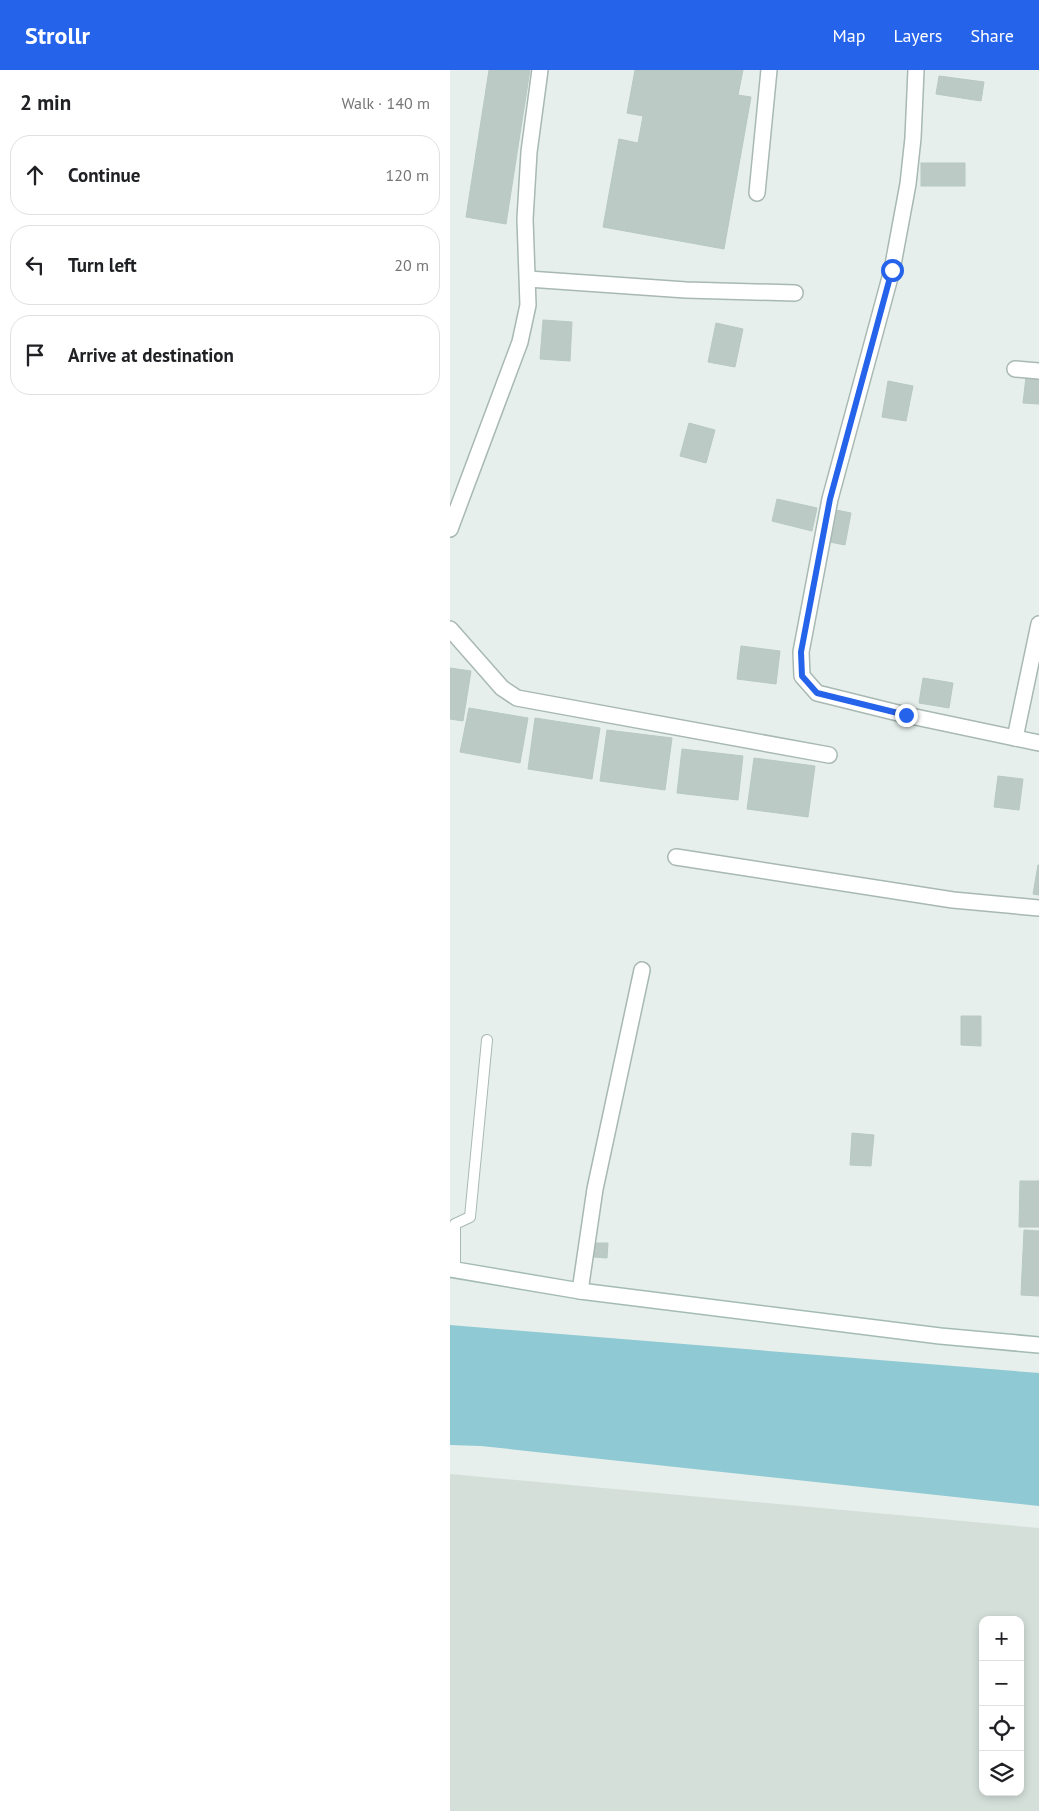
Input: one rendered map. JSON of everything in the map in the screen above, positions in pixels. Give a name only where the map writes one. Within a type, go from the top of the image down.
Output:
[{"type":"street","points":[[450,529],[457,489],[520,342],[528,305],[525,219],[529,152],[540,70]]},
{"type":"street","points":[[757,193],[769,70]]},
{"type":"street","points":[[916,70],[913,138],[908,184],[894,260],[886,298],[830,499],[801,652],[802,676],[817,693],[906,715],[1039,743]]},
{"type":"street","points":[[528,279],[686,290],[795,293]]},
{"type":"street","points":[[1015,369],[1039,371]]},
{"type":"street","points":[[1015,738],[1039,624]]},
{"type":"street","points":[[450,629],[502,688],[517,698],[829,755]]},
{"type":"street","points":[[676,857],[953,900],[1039,908]]},
{"type":"street","points":[[580,1291],[595,1189],[642,970]]},
{"type":"street","points":[[452,1269],[580,1291],[940,1336],[1039,1345]]},
{"type":"lane","points":[[452,1269],[452,1224],[470,1217],[487,1040]]},
{"type":"shaded area","points":[[450,1474],[1039,1528],[1039,1811],[450,1811]]},
{"type":"water","points":[[450,1325],[1039,1373],[1039,1506],[481,1446],[450,1445]]},
{"type":"building","points":[[489,70],[530,70],[506,224],[466,217]]},
{"type":"building","points":[[635,70],[743,70],[738,95],[751,97],[724,249],[603,227],[619,139],[638,143],[643,116],[627,113]]},
{"type":"building","points":[[939,76],[984,82],[981,101],[936,94]]},
{"type":"building","points":[[921,163],[965,163],[965,186],[921,186]]},
{"type":"building","points":[[543,320],[572,322],[570,361],[540,359]]},
{"type":"building","points":[[716,323],[743,329],[735,367],[708,362]]},
{"type":"building","points":[[1026,377],[1039,378],[1039,404],[1023,403]]},
{"type":"building","points":[[888,381],[913,386],[906,421],[882,417]]},
{"type":"building","points":[[689,423],[715,430],[706,463],[680,456]]},
{"type":"building","points":[[777,499],[817,508],[812,531],[772,521]]},
{"type":"building","points":[[831,509],[851,513],[845,545],[825,541]]},
{"type":"building","points":[[741,646],[780,651],[776,684],[737,679]]},
{"type":"building","points":[[450,668],[471,671],[463,721],[450,719]]},
{"type":"building","points":[[923,678],[953,683],[949,708],[919,703]]},
{"type":"building","points":[[469,708],[528,718],[520,763],[460,752]]},
{"type":"building","points":[[535,718],[600,728],[592,779],[528,769]]},
{"type":"building","points":[[607,730],[672,738],[665,790],[600,781]]},
{"type":"building","points":[[682,749],[743,756],[738,800],[677,793]]},
{"type":"building","points":[[754,758],[815,766],[808,817],[747,809]]},
{"type":"building","points":[[998,776],[1023,779],[1019,810],[994,807]]},
{"type":"building","points":[[1039,865],[1039,895],[1033,894]]},
{"type":"building","points":[[961,1016],[981,1016],[981,1046],[961,1045]]},
{"type":"building","points":[[852,1133],[874,1135],[871,1166],[850,1165]]},
{"type":"building","points":[[1020,1181],[1039,1181],[1039,1227],[1019,1227]]},
{"type":"building","points":[[1024,1230],[1039,1231],[1039,1296],[1021,1295]]},
{"type":"building","points":[[595,1243],[608,1243],[607,1258],[594,1257]]},
{"type":"route","points":[[892,270],[886,298],[830,499],[801,652],[802,676],[817,693],[906,715]]}]
